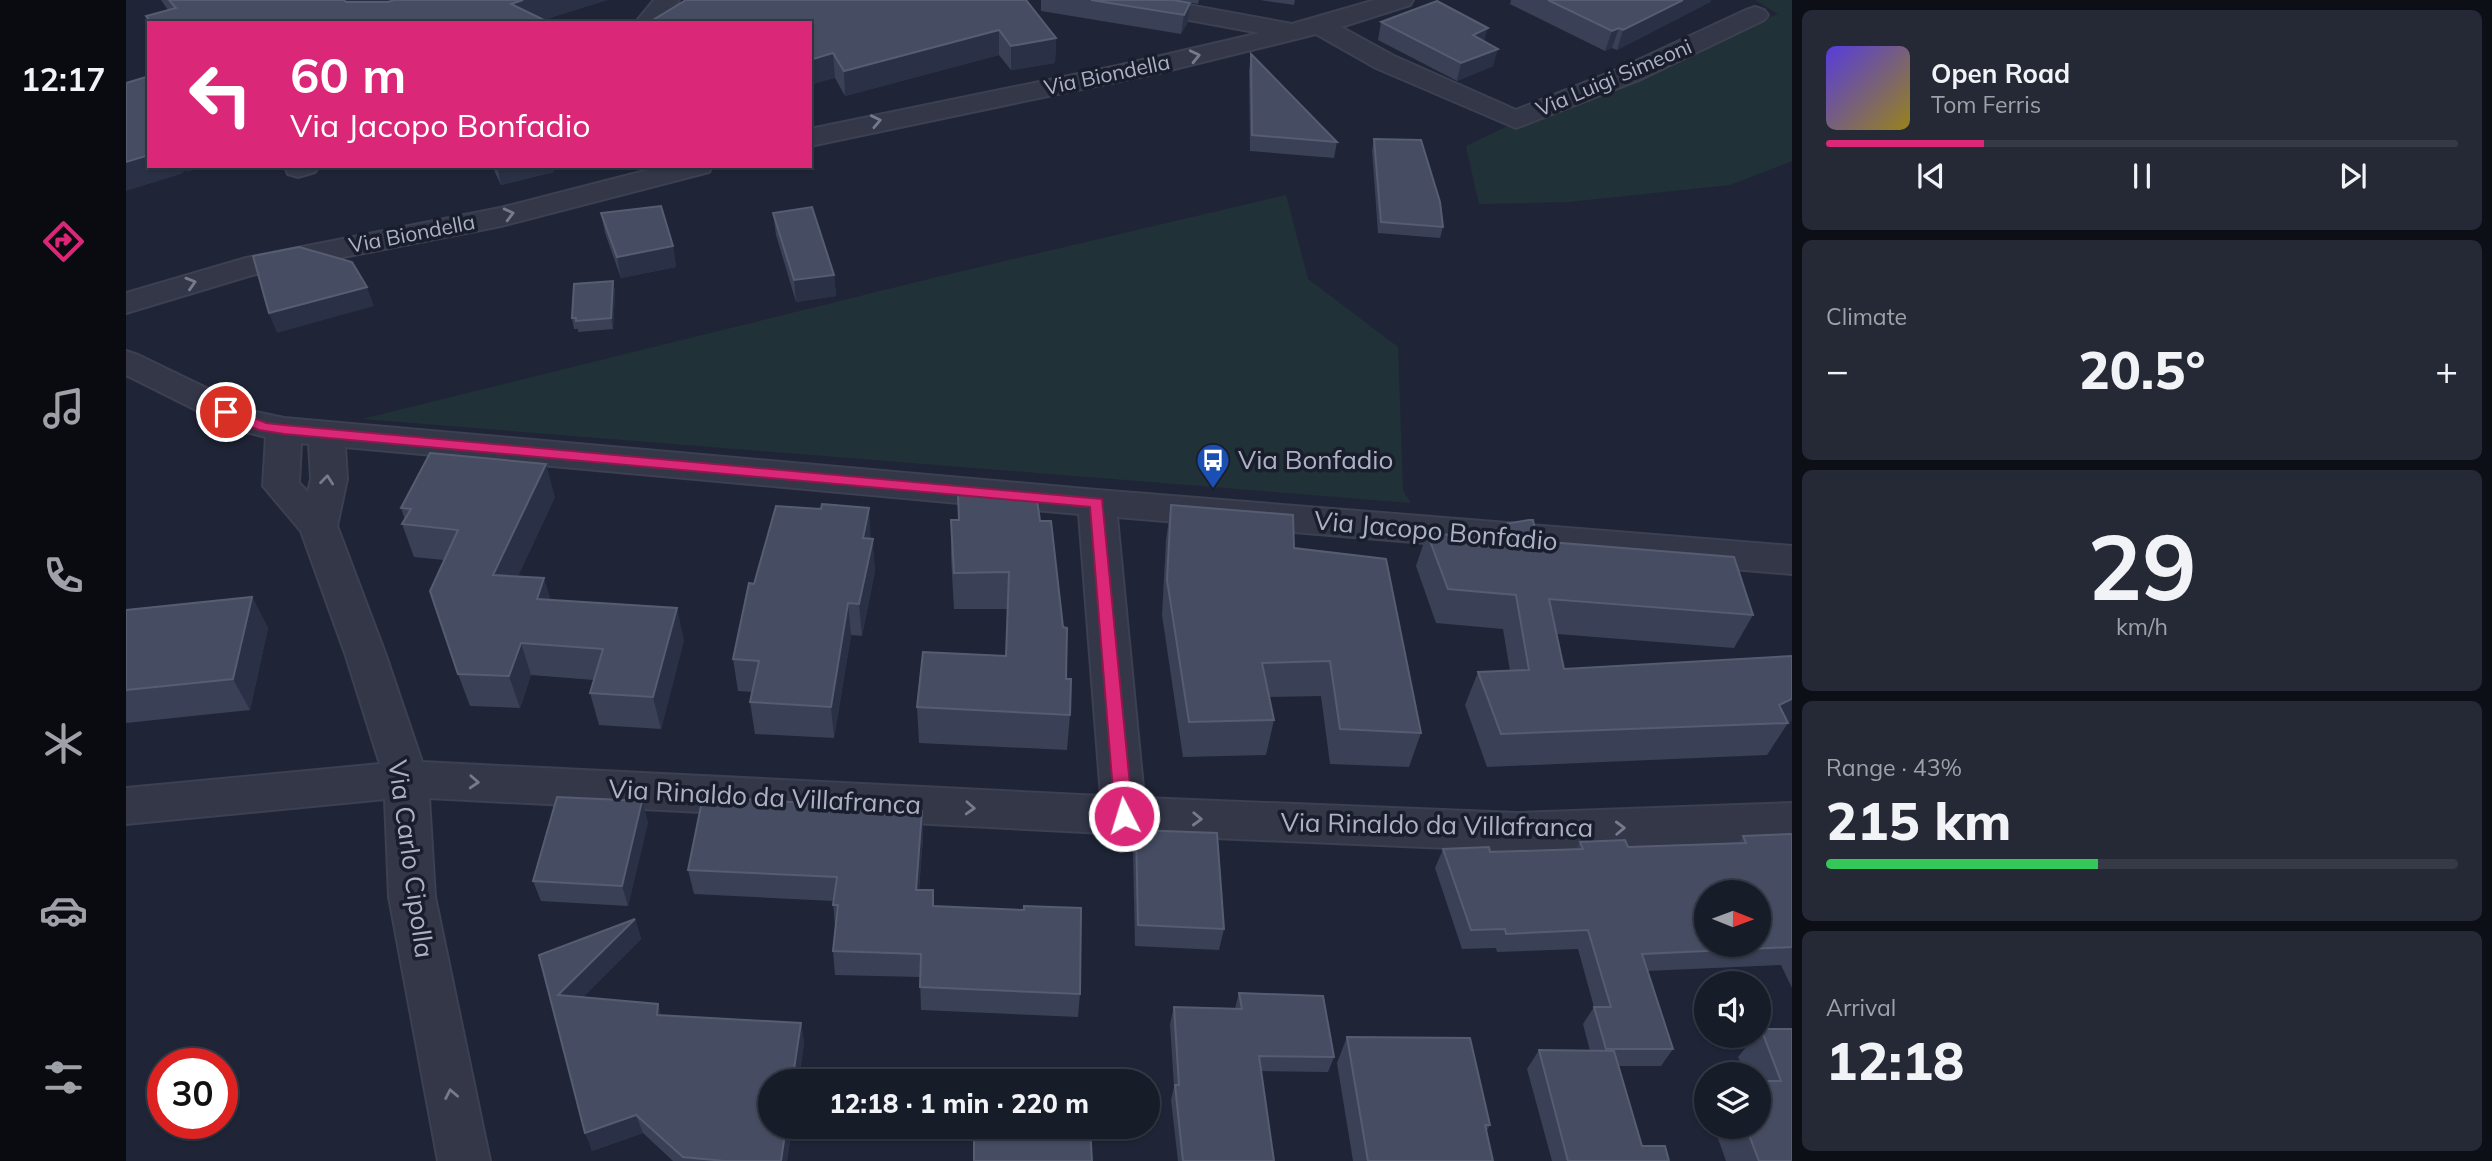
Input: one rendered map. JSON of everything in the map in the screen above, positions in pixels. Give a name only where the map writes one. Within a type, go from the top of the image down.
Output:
[{"type":"street","points":[[650,21],[667,0]]},
{"type":"street","points":[[1119,0],[1310,29]]},
{"type":"street","name":"Via Biondella","points":[[812,137],[873,122],[1077,82],[1310,29],[1401,0]]},
{"type":"street","name":"Via Luigi Simeoni","points":[[1310,29],[1516,120],[1630,74],[1755,15]]},
{"type":"street","name":"Via Biondella","points":[[126,303],[246,267],[501,217],[691,168]]},
{"type":"street","points":[[126,362],[246,421],[284,430],[326,433],[329,479],[318,526]]},
{"type":"street","name":"Via Carlo Cipolla","points":[[284,430],[281,486],[318,526],[365,653],[406,779],[412,897],[464,1161]]},
{"type":"street","name":"Via Jacopo Bonfadio","points":[[326,433],[1097,502],[1792,560]]},
{"type":"street","points":[[1097,502],[1124,816]]},
{"type":"street","name":"Via Rinaldo da Villafranca","points":[[126,806],[406,779],[1124,816],[1517,832],[1792,822]]},
{"type":"shaded area","points":[[1755,0],[1792,0],[1792,161],[1730,185],[1568,202],[1479,204],[1466,146],[1595,84],[1778,14]]},
{"type":"shaded area","points":[[1286,195],[1308,279],[1398,347],[1403,491],[1411,503],[362,419],[937,277]]},
{"type":"building","points":[[169,0],[523,0],[511,4],[546,21],[150,21],[146,16],[176,8]]},
{"type":"building","points":[[686,0],[1026,0],[1056,38],[1011,46],[999,30],[844,71],[833,53],[812,59],[812,21],[651,21]]},
{"type":"building","points":[[1091,0],[1173,0],[1190,3],[1184,15]]},
{"type":"building","points":[[1548,0],[1683,0],[1623,30],[1619,28],[1612,31]]},
{"type":"building","points":[[1437,1],[1488,28],[1473,35],[1498,49],[1461,63],[1381,22]]},
{"type":"building","points":[[1251,54],[1337,142],[1252,135]]},
{"type":"building","points":[[147,77],[147,156],[126,162],[126,83]]},
{"type":"building","points":[[1374,139],[1421,140],[1440,202],[1443,227],[1381,222]]},
{"type":"building","points":[[661,206],[673,246],[617,257],[601,213]]},
{"type":"building","points":[[812,207],[834,275],[794,280],[773,213]]},
{"type":"building","points":[[299,247],[352,262],[367,287],[269,313],[253,256]]},
{"type":"building","points":[[613,281],[611,318],[576,321],[576,318],[572,318],[574,284]]},
{"type":"building","points":[[430,453],[546,464],[493,575],[544,578],[537,599],[677,608],[653,697],[590,693],[603,649],[521,643],[509,676],[458,674],[430,591],[458,530],[402,524],[411,509],[401,508]]},
{"type":"building","points":[[1036,493],[1040,521],[1051,521],[1063,627],[1067,628],[1066,679],[1071,679],[1070,715],[917,707],[923,652],[1006,656],[1009,572],[954,573],[951,520],[959,520],[958,495]]},
{"type":"building","points":[[822,504],[869,508],[863,538],[873,539],[859,604],[848,603],[831,707],[750,702],[759,661],[733,659],[749,583],[754,584],[776,506],[821,509]]},
{"type":"building","points":[[1171,505],[1293,515],[1294,548],[1386,559],[1421,733],[1340,729],[1330,661],[1262,663],[1274,720],[1189,722],[1167,580]]},
{"type":"building","points":[[1533,520],[1537,541],[1734,557],[1753,615],[1549,599],[1564,669],[1792,656],[1792,699],[1779,705],[1788,723],[1501,734],[1478,672],[1529,670],[1516,595],[1448,589],[1427,533],[1507,540],[1504,524]]},
{"type":"building","points":[[252,597],[233,679],[126,690],[126,610]]},
{"type":"building","points":[[703,796],[922,811],[916,890],[933,890],[933,906],[1024,910],[1024,906],[1081,908],[1080,994],[920,987],[921,954],[833,951],[838,905],[833,905],[837,877],[688,870]]},
{"type":"building","points":[[557,797],[642,801],[622,886],[533,881]]},
{"type":"building","points":[[1136,830],[1217,833],[1224,929],[1138,925]]},
{"type":"building","points":[[1792,834],[1792,947],[1771,948],[1771,880],[1694,880],[1694,952],[1642,954],[1673,1049],[1606,1049],[1594,1007],[1611,1007],[1588,930],[1506,934],[1505,929],[1471,930],[1443,849],[1489,847],[1490,852],[1583,849],[1580,842],[1625,840],[1628,847],[1746,843],[1743,836]]},
{"type":"building","points":[[635,919],[558,995],[658,1004],[657,1015],[801,1023],[794,1069],[758,1069],[758,1139],[784,1139],[781,1161],[724,1161],[683,1157],[636,1115],[585,1133],[539,955]]},
{"type":"building","points":[[1239,993],[1323,996],[1334,1057],[1259,1056],[1274,1161],[1183,1161],[1175,1085],[1179,1085],[1174,1007],[1242,1009]]},
{"type":"building","points":[[1771,1029],[1792,1029],[1792,1161],[1759,1161],[1751,1139],[1771,1139],[1771,1081],[1781,1081],[1768,1048],[1771,1048]]},
{"type":"building","points":[[1347,1037],[1470,1038],[1490,1125],[1485,1125],[1493,1161],[1368,1161]]},
{"type":"building","points":[[1539,1050],[1614,1051],[1642,1146],[1665,1146],[1669,1161],[1568,1161]]},
{"type":"building","points":[[974,1139],[1091,1139],[1092,1161],[974,1161]]},
{"type":"place","name":"Via Bonfadio","points":[[1213,490]]},
{"type":"route","points":[[226,412],[264,427],[284,430],[1097,502],[1124,816]]}]
